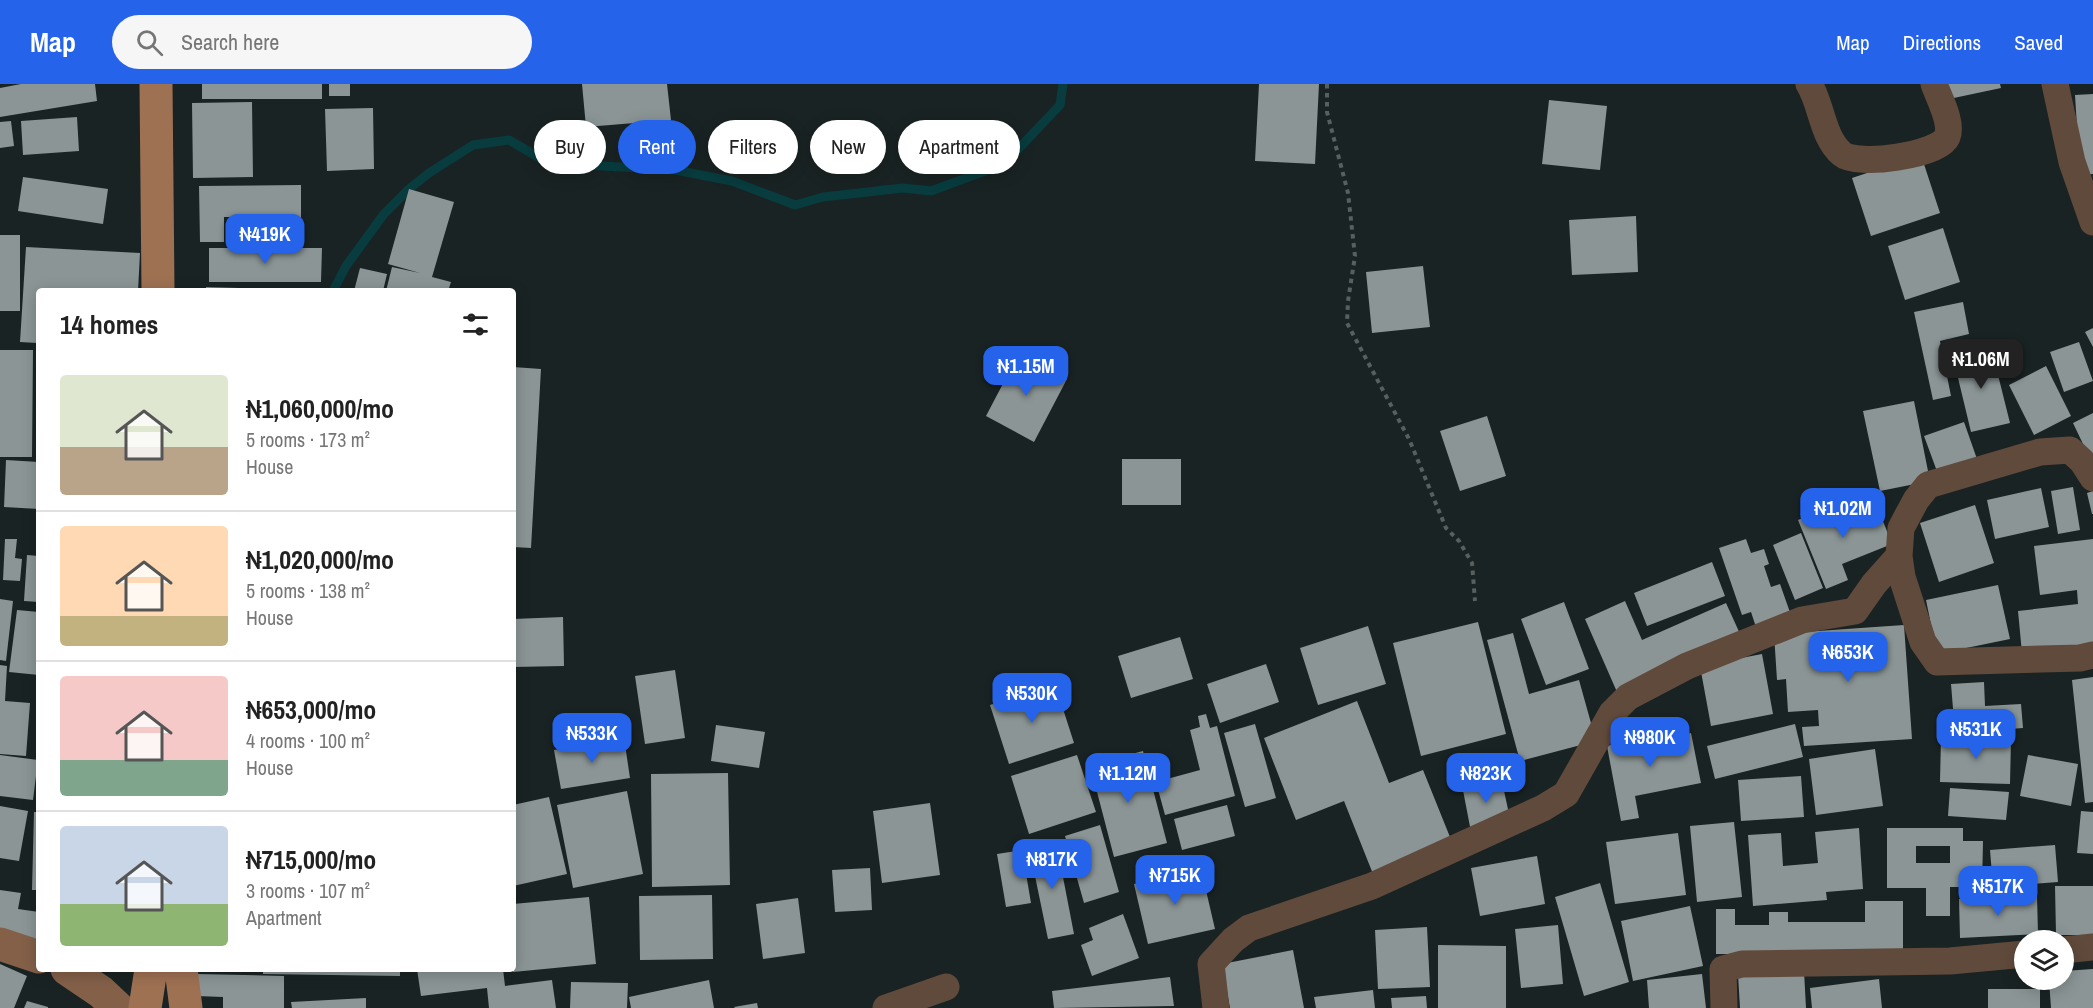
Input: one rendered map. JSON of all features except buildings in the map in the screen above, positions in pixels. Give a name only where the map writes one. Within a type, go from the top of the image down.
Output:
[{"type":"main road","points":[[156,84],[158,288]]},
{"type":"main road","points":[[146,1008],[151,972]]},
{"type":"main road","points":[[181,972],[186,1008]]},
{"type":"street","points":[[1809,84],[1832,144],[1844,156],[1871,161],[1940,146],[1947,136],[1948,123],[1934,84]]},
{"type":"street","points":[[2055,84],[2072,162],[2093,222]]},
{"type":"street","points":[[2093,478],[2082,461],[2070,450],[2040,452],[1929,485],[1916,500],[1901,528],[1899,556],[1902,577],[1923,642],[1937,663],[2080,658],[2093,655]]},
{"type":"street","points":[[1216,1008],[1211,964],[1233,940],[1249,928],[1372,886],[1543,808],[1566,794],[1612,713],[1628,697],[1687,666],[1802,620],[1855,611],[1874,584],[1899,556]]},
{"type":"street","points":[[0,944],[36,956]]},
{"type":"street","points":[[2074,949],[2093,947]]},
{"type":"street","points":[[1724,1008],[1724,969],[1742,964],[1950,961],[2014,955]]},
{"type":"street","points":[[71,972],[101,992],[118,1008]]},
{"type":"street","points":[[886,1008],[946,987]]},
{"type":"path","points":[[1327,84],[1327,112],[1348,193],[1355,256],[1347,323],[1410,439],[1446,528],[1459,541],[1473,563],[1475,601]]},
{"type":"waterway","points":[[335,288],[346,266],[384,214],[429,173],[473,145],[509,140],[545,161],[675,170],[732,181],[795,205],[823,197],[903,188],[931,191],[1004,164],[1060,105],[1063,84]]}]
